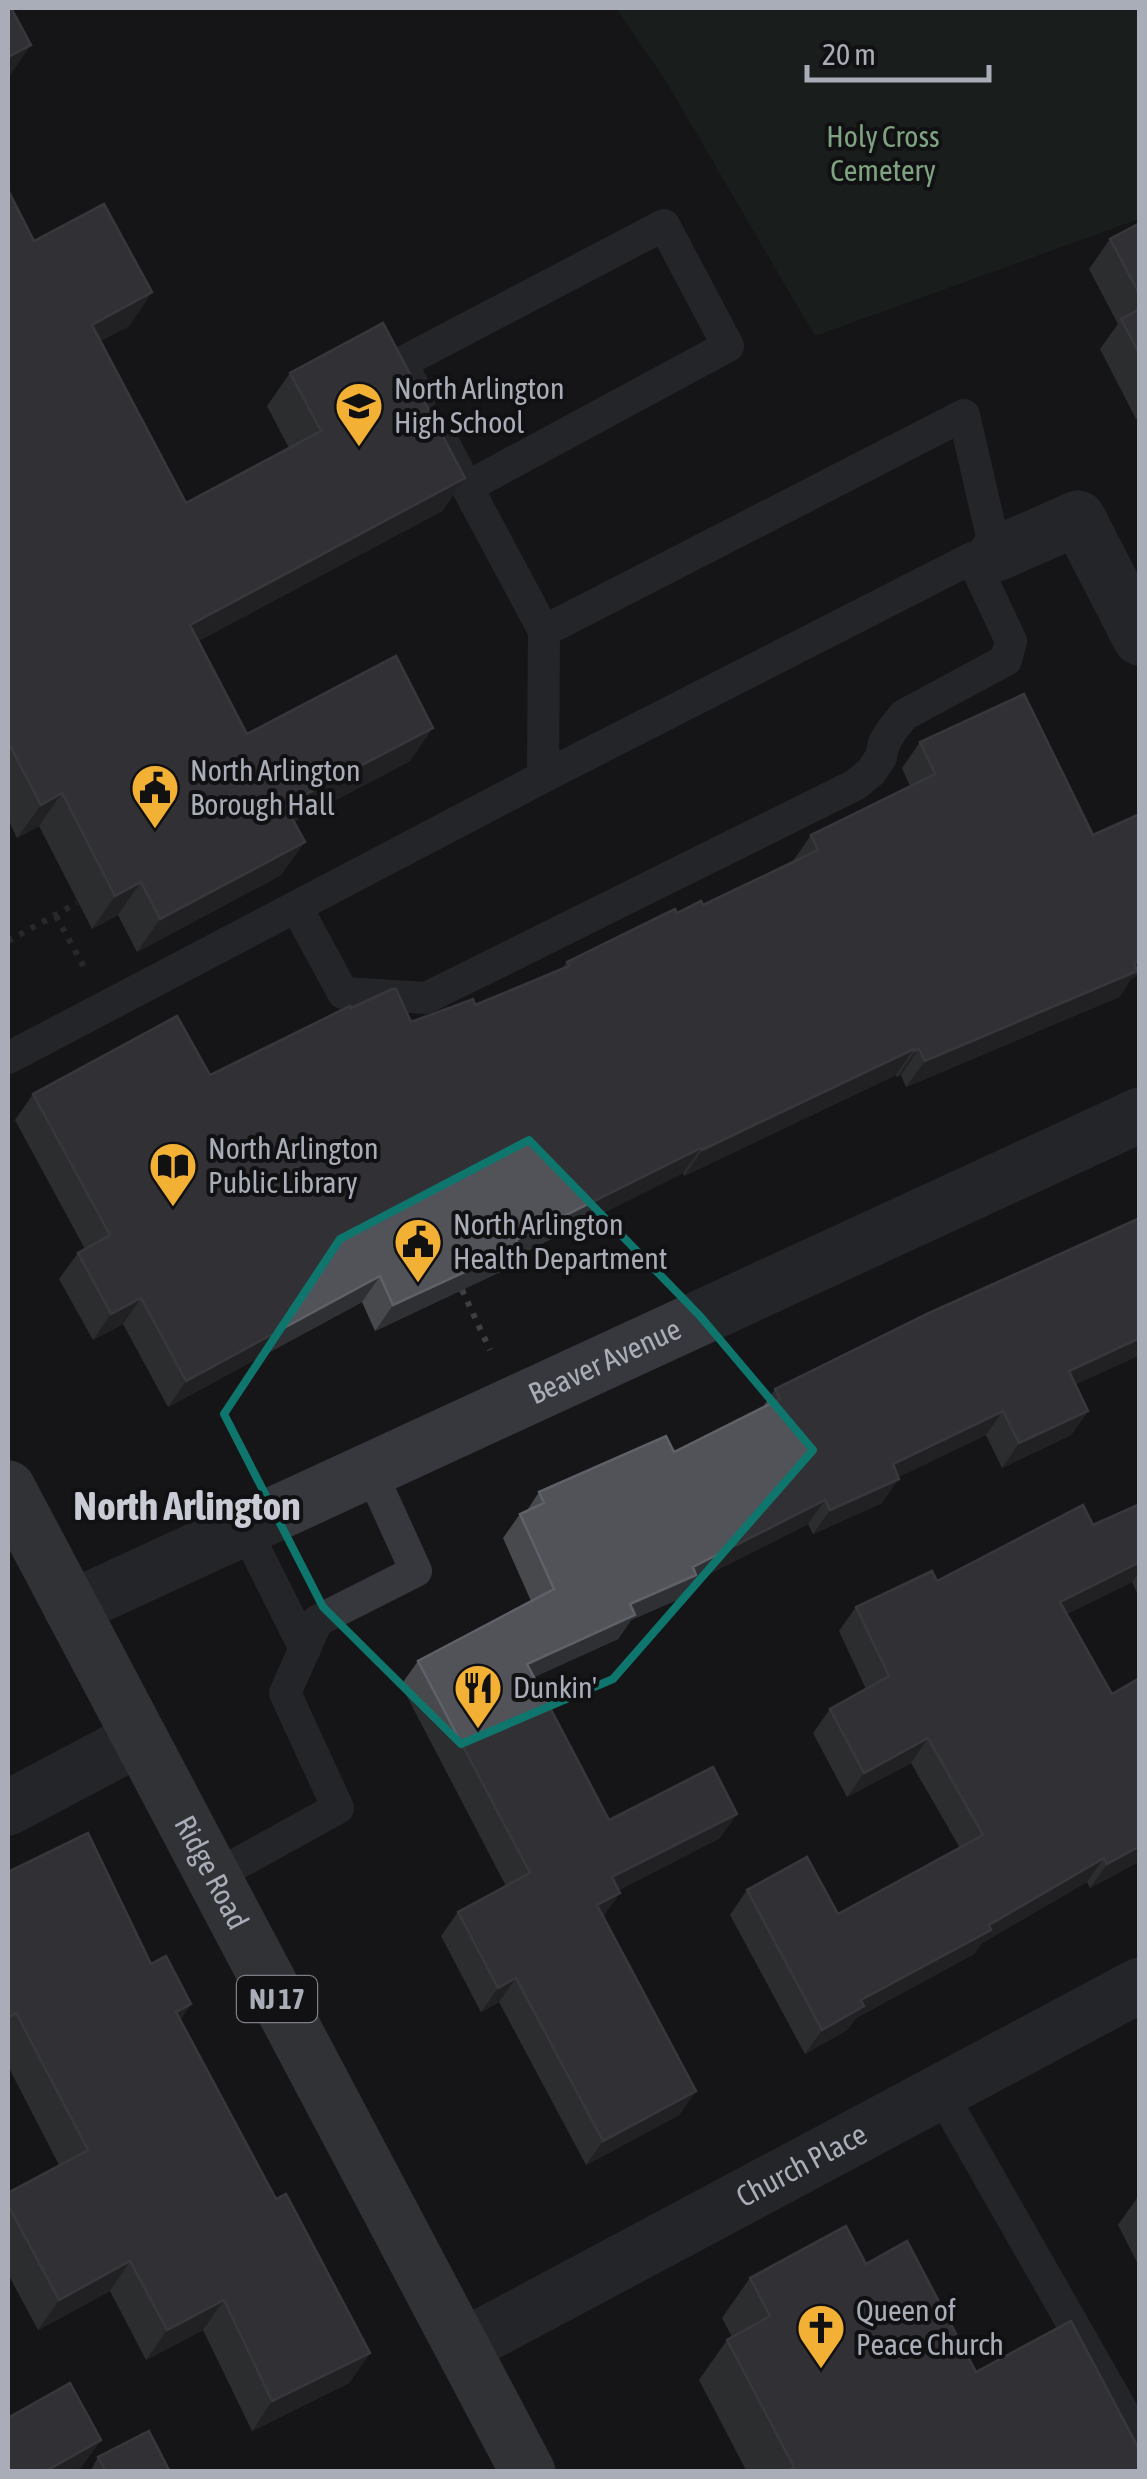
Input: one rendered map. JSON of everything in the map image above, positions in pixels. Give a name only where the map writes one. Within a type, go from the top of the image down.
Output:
[{"type":"main road","name":"Ridge Road","points":[[8,1488],[528,2472]]},
{"type":"street","points":[[984,556],[1078,518],[1140,638]]},
{"type":"street","name":"Beaver Avenue","points":[[71,1608],[1140,1115]]},
{"type":"street","points":[[8,1808],[140,1738]]},
{"type":"street","name":"Church Place","points":[[462,2347],[1140,1986]]},
{"type":"lane","points":[[467,487],[728,346],[664,225],[401,363],[467,487],[544,631],[543,776]]},
{"type":"lane","points":[[297,908],[343,993],[426,998],[854,785],[872,772],[884,743],[904,715],[1006,660],[1011,642],[984,556],[964,415],[544,631]]},
{"type":"lane","points":[[8,1058],[543,776],[984,556]]},
{"type":"lane","points":[[213,1877],[338,1808],[285,1693],[317,1620],[416,1571],[370,1470]]},
{"type":"lane","points":[[244,1528],[304,1648]]},
{"type":"lane","points":[[941,2093],[1140,2442]]},
{"type":"path","points":[[8,941],[77,903]]},
{"type":"path","points":[[56,916],[90,978]]},
{"type":"path","points":[[462,1290],[491,1351]]},
{"type":"highlighted area","points":[[529,1140],[700,1316],[813,1450],[613,1679],[461,1744],[323,1607],[224,1414],[340,1239]]},
{"type":"green space","name":"Holy Cross Cemetery","points":[[616,8],[1139,8],[1139,219],[815,336],[666,81]]},
{"type":"building","points":[[8,8],[31,45],[8,57]]},
{"type":"building","points":[[8,190],[34,241],[104,204],[152,292],[92,325],[186,503],[321,431],[290,373],[383,323],[465,478],[190,625],[247,734],[396,656],[433,728],[285,805],[305,842],[160,919],[141,882],[115,896],[62,793],[41,805],[8,742]]},
{"type":"building","points":[[1140,223],[1140,295],[1110,239]]},
{"type":"building","points":[[1140,309],[1140,355],[1121,319]]},
{"type":"building","points":[[1024,694],[1093,835],[1140,814],[1140,960],[1134,963],[1137,971],[925,1061],[919,1049],[914,1049],[701,1148],[516,1240],[519,1247],[393,1305],[380,1276],[186,1381],[141,1298],[111,1314],[78,1253],[110,1235],[33,1094],[177,1016],[210,1075],[392,989],[396,989],[411,1022],[473,999],[475,1005],[569,966],[567,962],[675,909],[677,913],[701,901],[703,905],[818,850],[811,835],[935,774],[920,742]]},
{"type":"building","points":[[1140,1218],[1140,1338],[1069,1371],[1088,1411],[1019,1443],[1003,1411],[893,1464],[899,1479],[830,1510],[825,1500],[693,1567],[696,1575],[630,1604],[635,1615],[527,1664],[609,1820],[713,1767],[737,1814],[612,1877],[620,1893],[597,1905],[696,2091],[603,2141],[516,1978],[498,1988],[458,1912],[530,1873],[418,1661],[554,1589],[520,1514],[544,1503],[539,1492],[666,1436],[674,1452],[780,1399],[775,1389],[927,1314]]},
{"type":"building","points":[[1140,1504],[1140,1562],[1060,1602],[1112,1694],[1140,1678],[1140,1846],[1107,1864],[1104,1858],[989,1925],[991,1930],[861,2000],[864,2006],[822,2030],[747,1890],[807,1857],[838,1914],[983,1835],[928,1738],[864,1773],[830,1709],[889,1676],[856,1607],[932,1571],[937,1581],[1083,1505],[1093,1525]]},
{"type":"building","points":[[88,1833],[151,1964],[166,1956],[191,2004],[176,2012],[276,2199],[286,2194],[370,2353],[272,2401],[224,2300],[167,2330],[130,2261],[59,2300],[8,2205],[8,2193],[88,2150],[16,2013],[8,2018],[8,1872]]},
{"type":"building","name":"Queen of Peace Church","points":[[846,2226],[866,2264],[907,2241],[976,2372],[1071,2321],[1140,2451],[1140,2472],[786,2472],[794,2467],[727,2340],[770,2316],[750,2278]]},
{"type":"building","points":[[70,2383],[101,2440],[44,2472],[8,2472],[8,2418]]},
{"type":"building","points":[[149,2431],[170,2472],[106,2472],[98,2457]]},
{"type":"place","name":"North Arlington High School","points":[[359,448]]},
{"type":"place","name":"North Arlington Borough Hall","points":[[155,830]]},
{"type":"place","name":"North Arlington Public Library","points":[[173,1208]]},
{"type":"place","name":"North Arlington Health Department","points":[[418,1284]]},
{"type":"place","name":"Dunkin'","points":[[478,1730]]},
{"type":"place","name":"Queen of Peace Church","points":[[821,2370]]},
{"type":"district","name":"North Arlington","points":[[187,1506]]}]
